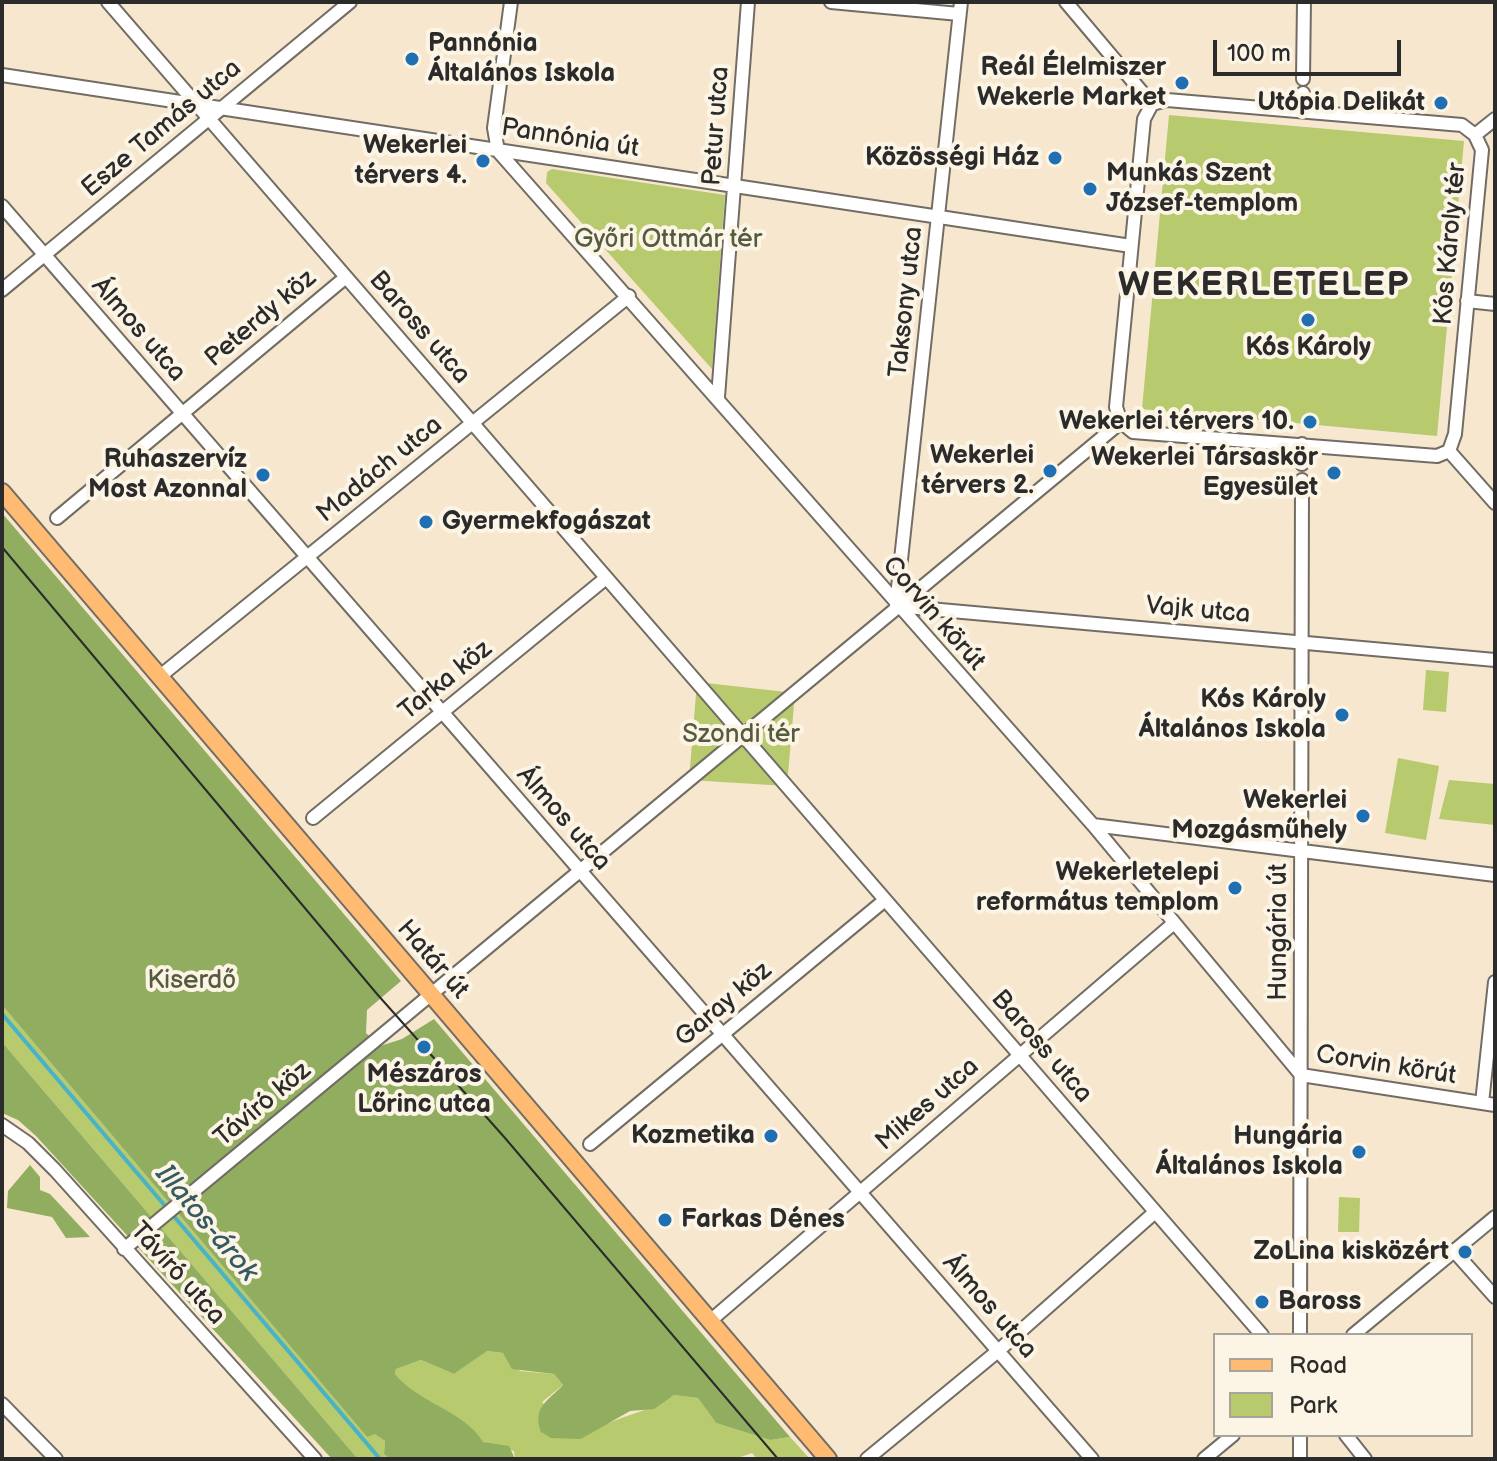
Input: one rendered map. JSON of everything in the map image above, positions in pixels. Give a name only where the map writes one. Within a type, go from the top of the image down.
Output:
[{"type":"main road","name":"Határ út","points":[[2,492],[828,1459]]},
{"type":"street","name":"Baross utca","points":[[108,2],[1260,1333]]},
{"type":"street","name":"Esze Tamás utca","points":[[2,290],[350,2]]},
{"type":"street","points":[[498,151],[494,128],[511,2]]},
{"type":"street","name":"Petur utca","points":[[718,397],[748,2]]},
{"type":"street","points":[[831,2],[960,8]]},
{"type":"street","points":[[1066,2],[1152,104],[1144,119],[1131,246],[1116,407],[1121,422],[1133,432],[1437,456],[1449,451],[1495,503]]},
{"type":"street","points":[[1302,111],[1304,2]]},
{"type":"street","name":"Taksony utca","points":[[896,606],[960,8]]},
{"type":"street","name":"Pannónia út","points":[[2,75],[1131,246]]},
{"type":"street","name":"Kós Károly tér","points":[[1152,104],[1167,100],[1462,125],[1475,135],[1482,150],[1455,434],[1449,451]]},
{"type":"street","points":[[1475,135],[1495,119]]},
{"type":"street","name":"Corvin körút","points":[[498,151],[718,397],[896,606],[1093,825],[1301,1075],[1488,1104]]},
{"type":"street","name":"Álmos utca","points":[[2,206],[1092,1459]]},
{"type":"street","name":"Peterdy köz","points":[[57,518],[346,277]]},
{"type":"street","name":"Madách utca","points":[[159,677],[629,296]]},
{"type":"street","points":[[1467,301],[1495,304]]},
{"type":"street","points":[[429,994],[1121,422]]},
{"type":"street","points":[[1302,444],[1302,464]]},
{"type":"street","name":"Hungária út","points":[[1300,1333],[1302,480]]},
{"type":"street","name":"Tarka köz","points":[[313,818],[606,578]]},
{"type":"street","name":"Vajk utca","points":[[896,606],[1495,660]]},
{"type":"street","points":[[1093,825],[1495,875]]},
{"type":"street","name":"Garay köz","points":[[590,1144],[885,900]]},
{"type":"street","name":"Mikes utca","points":[[710,1321],[1174,923]]},
{"type":"street","points":[[1488,1104],[1495,982]]},
{"type":"street","name":"Távíró köz","points":[[124,1249],[429,994]]},
{"type":"street","name":"Távíró utca","points":[[2,1125],[36,1150],[315,1459]]},
{"type":"street","points":[[867,1459],[998,1351],[1154,1213]]},
{"type":"street","points":[[1355,1333],[1495,1217]]},
{"type":"street","points":[[1454,1251],[1495,1297]]},
{"type":"street","points":[[2,1404],[56,1459]]},
{"type":"street","points":[[1204,1459],[1231,1437]]},
{"type":"street","points":[[1300,1437],[1300,1459]]},
{"type":"street","points":[[1348,1437],[1365,1459]]},
{"type":"green space","points":[[1169,115],[1464,141],[1437,436],[1142,409]]},
{"type":"green space","name":"Győri Ottmár tér","points":[[552,169],[725,195],[712,369],[546,183],[547,172]]},
{"type":"green space","name":"Kiserdő","points":[[2,513],[401,981],[367,1010],[366,1033],[380,1046],[402,1039],[434,1019],[790,1437],[770,1440],[716,1423],[698,1398],[674,1395],[654,1409],[630,1411],[581,1439],[551,1438],[541,1432],[540,1410],[563,1385],[554,1374],[512,1369],[503,1353],[487,1351],[454,1374],[421,1360],[396,1369],[395,1374],[416,1392],[465,1422],[483,1442],[509,1446],[515,1459],[390,1459],[384,1454],[385,1441],[375,1434],[367,1437],[2,1005]]},
{"type":"green space","points":[[1426,670],[1449,672],[1446,712],[1423,710]]},
{"type":"green space","name":"Szondi tér","points":[[697,682],[795,693],[787,786],[689,780]]},
{"type":"green space","points":[[1398,758],[1439,766],[1426,840],[1385,833]]},
{"type":"green space","points":[[1449,780],[1495,784],[1495,825],[1439,819]]},
{"type":"green space","points":[[2,1005],[367,1437],[375,1433],[385,1441],[384,1454],[390,1459],[358,1459],[2,1042]]},
{"type":"green space","points":[[2,1042],[358,1459],[332,1459],[36,1136],[18,1120],[2,1113]]},
{"type":"green space","points":[[30,1165],[40,1177],[40,1190],[50,1194],[90,1237],[66,1238],[52,1217],[7,1208],[8,1191]]},
{"type":"green space","points":[[1339,1197],[1360,1198],[1359,1232],[1338,1232]]},
{"type":"green space","points":[[486,1351],[503,1353],[520,1371],[554,1374],[563,1385],[542,1402],[581,1439],[674,1395],[698,1398],[716,1423],[770,1440],[790,1437],[810,1459],[757,1459],[752,1453],[735,1459],[515,1459],[514,1451],[483,1442],[403,1384],[395,1374],[396,1369],[421,1360],[454,1374]]},
{"type":"waterway","name":"Illatos-árok","points":[[2,1014],[380,1459]]},
{"type":"tram line","points":[[2,547],[377,994],[505,1138],[778,1459]]},
{"type":"place","name":"Pannónia Általános Iskola","points":[[412,59]]},
{"type":"place","name":"Reál Élelmiszer Wekerle Market","points":[[1182,83]]},
{"type":"place","name":"Utópia Delikát","points":[[1441,103]]},
{"type":"place","name":"Közösségi Ház","points":[[1055,158]]},
{"type":"place","name":"Wekerlei térvers 4.","points":[[483,161]]},
{"type":"place","name":"Munkás Szent József-templom","points":[[1090,189]]},
{"type":"place","name":"Kós Károly","points":[[1308,320]]},
{"type":"place","name":"Wekerlei térvers 10.","points":[[1310,422]]},
{"type":"place","name":"Wekerlei térvers 2.","points":[[1050,471]]},
{"type":"place","name":"Wekerlei Társaskör Egyesület","points":[[1334,473]]},
{"type":"place","name":"Ruhaszervíz Most Azonnal","points":[[263,475]]},
{"type":"place","name":"Gyermekfogászat","points":[[426,522]]},
{"type":"place","name":"Kós Károly Általános Iskola","points":[[1342,715]]},
{"type":"place","name":"Wekerlei Mozgásműhely","points":[[1363,816]]},
{"type":"place","name":"Wekerletelepi református templom","points":[[1235,888]]},
{"type":"place","name":"Mészáros Lőrinc utca","points":[[424,1047]]},
{"type":"place","name":"Kozmetika","points":[[771,1136]]},
{"type":"place","name":"Hungária Általános Iskola","points":[[1359,1152]]},
{"type":"place","name":"Farkas Dénes","points":[[665,1220]]},
{"type":"place","name":"ZoLina kisközért","points":[[1465,1252]]},
{"type":"place","name":"Baross","points":[[1262,1302]]},
{"type":"district","name":"WEKERLETELEP","points":[[1264,286]]}]
